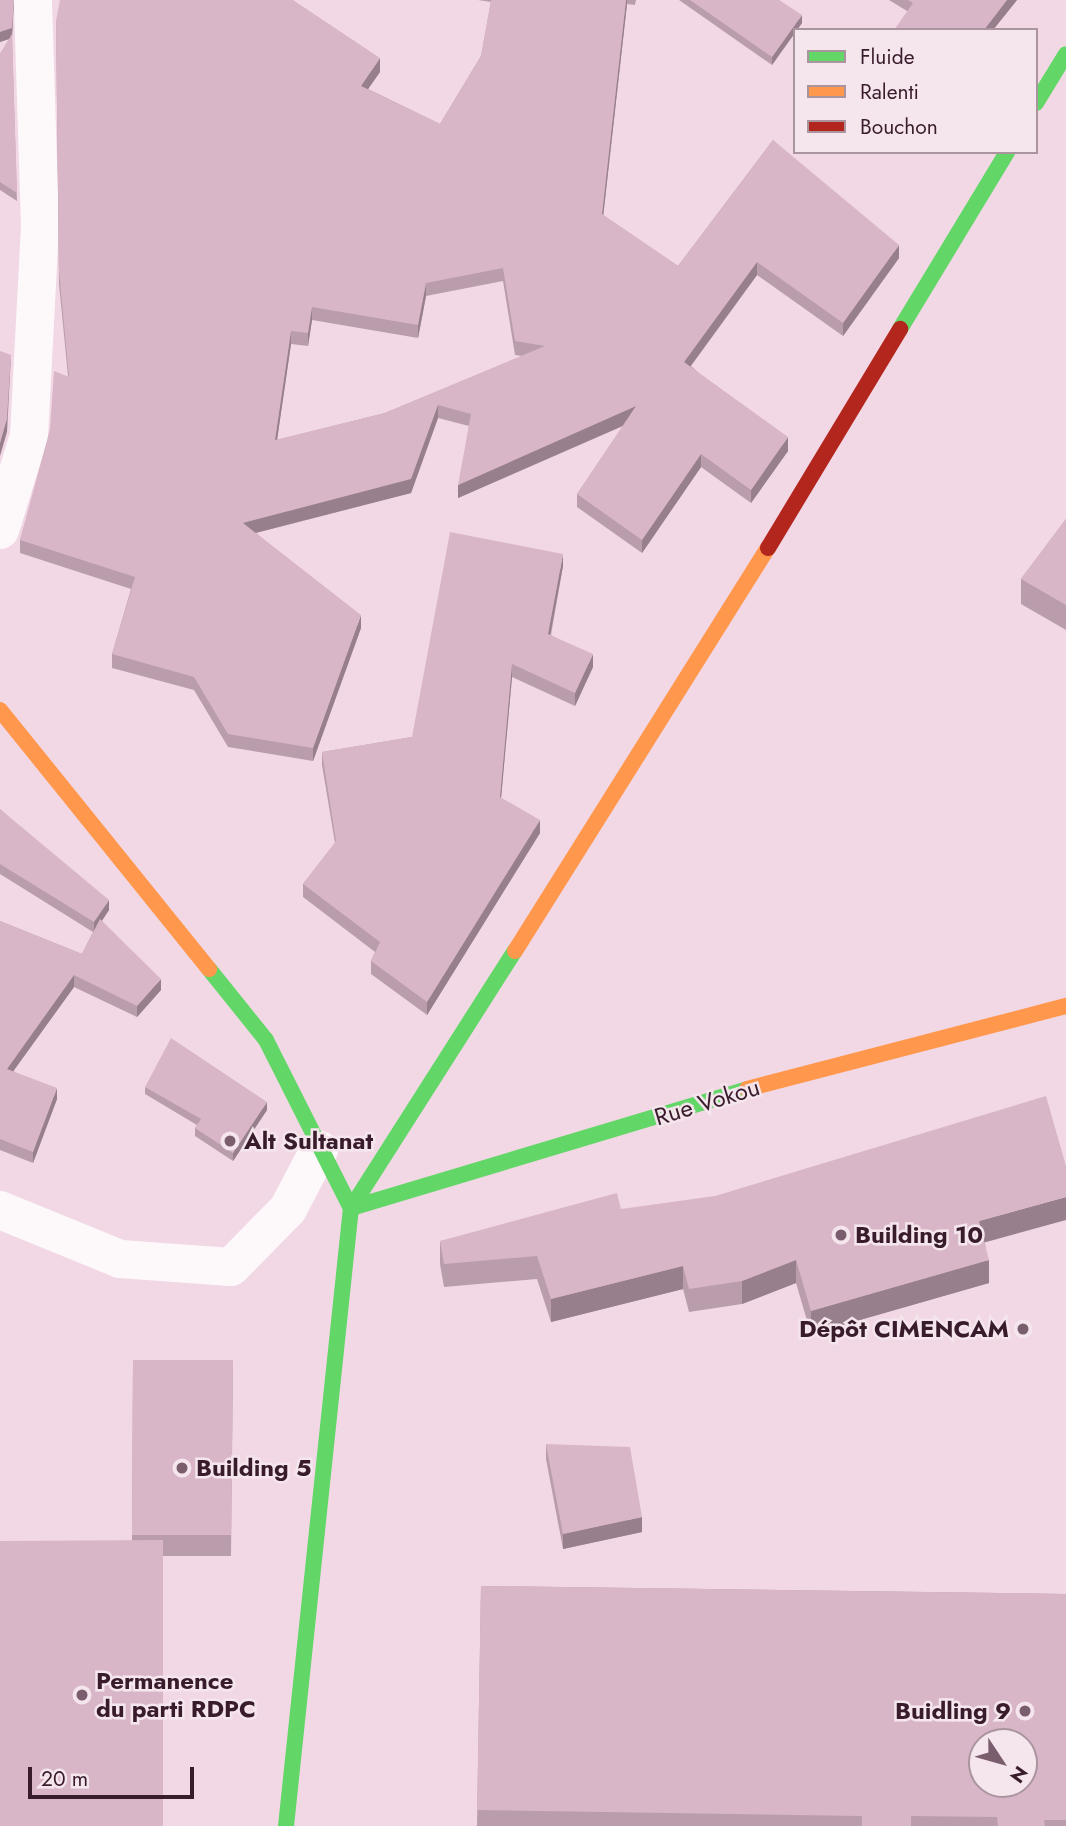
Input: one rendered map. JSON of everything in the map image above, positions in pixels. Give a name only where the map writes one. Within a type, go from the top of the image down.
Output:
[{"type":"street","points":[[0,530],[29,436],[40,226],[33,0]]},
{"type":"street","points":[[1038,100],[1066,54]]},
{"type":"street","points":[[286,1826],[351,1208],[697,666],[1006,154]]},
{"type":"street","points":[[0,710],[266,1040],[319,1150],[351,1208]]},
{"type":"street","name":"Rue Vokou","points":[[351,1208],[768,1083],[1066,1006]]},
{"type":"street","points":[[0,1210],[120,1259],[232,1267],[288,1209],[319,1150]]},
{"type":"building","points":[[0,0],[14,0],[12,28],[0,32]]},
{"type":"building","points":[[60,0],[293,0],[380,58],[361,86],[440,124],[481,56],[491,0],[626,0],[602,214],[678,266],[773,140],[899,245],[843,323],[757,262],[684,362],[788,437],[751,490],[701,454],[642,540],[577,494],[636,406],[458,485],[471,414],[438,405],[411,479],[243,523],[361,615],[313,748],[228,734],[194,677],[112,654],[135,577],[20,540],[50,429],[54,371],[69,377],[59,271],[56,21]],"holes":[[[503,268],[515,341],[545,346],[385,413],[275,440],[291,331],[308,333],[312,307],[418,325],[426,283]]]},
{"type":"building","points":[[690,0],[779,0],[802,15],[772,57]]},
{"type":"building","points":[[908,0],[1007,0],[986,28],[895,28],[913,3]]},
{"type":"building","points":[[12,34],[17,193],[0,182],[0,54]]},
{"type":"building","points":[[0,351],[11,355],[7,419],[0,443]]},
{"type":"building","points":[[1066,519],[1066,605],[1021,579]]},
{"type":"building","points":[[450,532],[563,554],[548,634],[593,654],[575,693],[512,664],[500,797],[540,820],[427,1002],[371,961],[380,942],[303,884],[336,841],[322,752],[412,737]]},
{"type":"building","points":[[0,809],[109,900],[94,922],[0,864]]},
{"type":"building","points":[[100,919],[161,979],[137,1006],[74,975],[7,1069],[57,1088],[33,1152],[0,1139],[0,921],[82,954]]},
{"type":"building","points":[[171,1038],[267,1102],[233,1153],[195,1128],[201,1119],[145,1087]]},
{"type":"building","name":"Building 10","points":[[1046,1096],[1066,1166],[1066,1197],[979,1221],[989,1260],[811,1311],[796,1260],[742,1281],[689,1289],[683,1266],[551,1299],[537,1256],[444,1264],[440,1241],[617,1193],[621,1209],[715,1196]]},
{"type":"building","name":"Building 5","points":[[133,1360],[233,1360],[231,1535],[132,1535]]},
{"type":"building","points":[[546,1444],[630,1447],[642,1517],[563,1534]]},
{"type":"building","name":"Permanence du parti RDPC","points":[[163,1540],[163,1826],[0,1826],[0,1541]]},
{"type":"building","points":[[481,1586],[1066,1594],[1066,1820],[1044,1820],[1045,1826],[998,1826],[997,1817],[911,1816],[911,1826],[862,1826],[862,1816],[477,1810]]},
{"type":"traffic: fast","points":[[1038,100],[1066,54]]},
{"type":"traffic: fast","points":[[900,329],[1006,154]]},
{"type":"traffic: fast","points":[[286,1826],[351,1208],[515,951]]},
{"type":"traffic: fast","points":[[209,969],[266,1040],[351,1208],[747,1089]]},
{"type":"traffic: slow","points":[[515,951],[768,548]]},
{"type":"traffic: slow","points":[[0,710],[209,969]]},
{"type":"traffic: slow","points":[[747,1089],[1066,1006]]},
{"type":"traffic: jam","points":[[768,548],[900,329]]},
{"type":"place","name":"Alt Sultanat","points":[[230,1141]]},
{"type":"place","name":"Building 10","points":[[841,1235]]},
{"type":"place","name":"Dépôt CIMENCAM","points":[[1023,1329]]},
{"type":"place","name":"Building 5","points":[[182,1468]]},
{"type":"place","name":"Permanence du parti RDPC","points":[[82,1695]]},
{"type":"place","name":"Buidling 9","points":[[1025,1711]]}]
